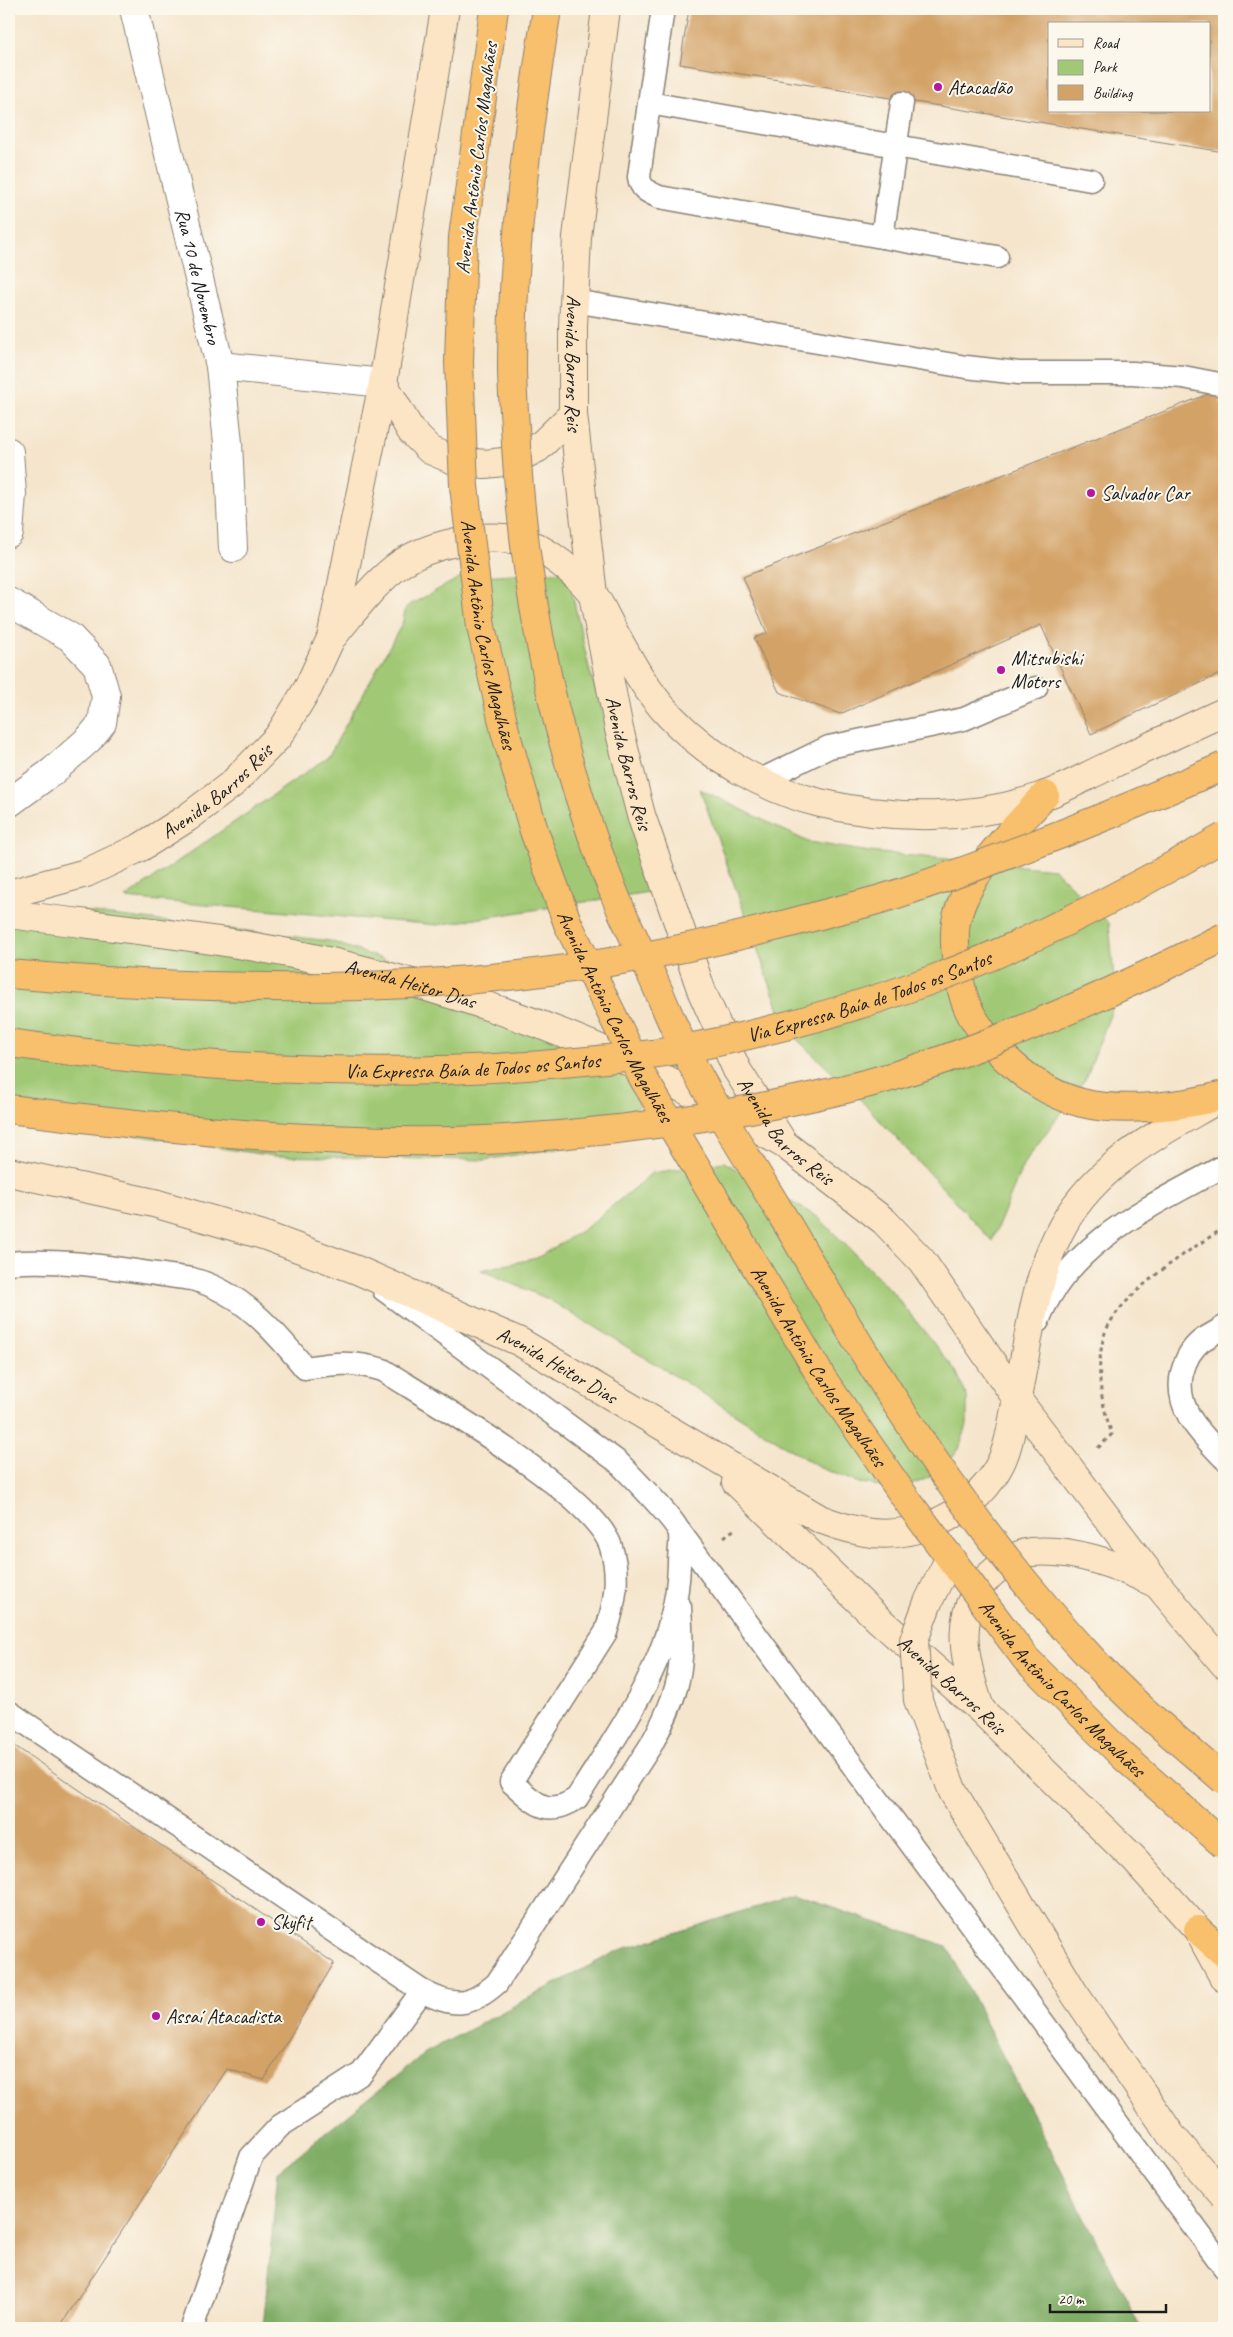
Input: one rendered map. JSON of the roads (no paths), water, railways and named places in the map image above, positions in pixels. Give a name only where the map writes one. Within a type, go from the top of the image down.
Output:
[{"type":"main road","name":"Avenida Barros Reis","points":[[9,894],[86,873],[141,847],[187,818],[232,784],[278,737],[308,688],[331,638],[383,383],[445,9]]},
{"type":"main road","name":"Avenida Antônio Carlos Magalhães","points":[[494,9],[463,237],[459,362],[464,476],[481,627],[505,731],[534,831],[568,924],[642,1076],[822,1378],[950,1558],[1026,1659],[1123,1756],[1224,1845]]},
{"type":"main road","name":"Avenida Antônio Carlos Magalhães","points":[[546,9],[529,123],[516,243],[512,369],[519,488],[535,620],[558,721],[589,824],[620,908],[692,1064],[820,1280],[905,1416],[996,1547],[1051,1615],[1103,1670],[1153,1718],[1224,1780]]},
{"type":"main road","name":"Avenida Barros Reis","points":[[606,9],[577,237],[574,301],[573,414],[593,594],[619,729],[641,815],[702,992],[737,1070],[784,1144],[884,1221],[922,1261],[1017,1399]]},
{"type":"main road","points":[[383,383],[411,431],[430,450],[456,461],[484,464],[512,461],[538,448],[573,414]]},
{"type":"main road","points":[[331,638],[368,593],[396,567],[426,551],[457,542],[493,537],[522,541],[555,558],[593,594],[644,683],[670,716],[706,749],[758,780],[818,802],[892,815],[945,815],[992,809],[1045,795],[1224,712]]},
{"type":"main road","points":[[9,974],[118,983],[392,985],[503,976],[608,963],[701,945],[900,893],[1024,849],[1137,804],[1224,766]]},
{"type":"main road","points":[[1045,795],[992,855],[969,887],[957,917],[954,945],[960,985],[971,1015],[998,1052],[1021,1073],[1050,1090],[1082,1103],[1120,1108],[1150,1107],[1224,1096]]},
{"type":"main road","name":"Via Expressa Baía de Todos os Santos","points":[[9,1043],[201,1065],[332,1071],[454,1071],[579,1062],[666,1052],[746,1035],[837,1010],[935,979],[1036,936],[1104,903],[1224,837]]},
{"type":"main road","name":"Avenida Heitor Dias","points":[[9,914],[258,947],[352,967],[469,999],[564,1035],[648,1071],[784,1144]]},
{"type":"main road","points":[[9,1109],[128,1124],[267,1136],[386,1139],[483,1140],[565,1134],[688,1120],[794,1101],[893,1076],[1028,1028],[1142,978],[1224,937]]},
{"type":"main road","points":[[698,1447],[820,1520],[854,1532],[888,1534],[907,1532],[942,1521],[963,1507],[986,1486],[999,1467],[1008,1439],[1047,1261],[1058,1234],[1077,1203],[1125,1154],[1224,1096]]},
{"type":"main road","name":"Avenida Heitor Dias","points":[[9,1172],[154,1203],[263,1235],[357,1270],[520,1342],[698,1447]]},
{"type":"main road","points":[[1017,1399],[1158,1585],[1224,1664]]},
{"type":"main road","name":"Avenida Barros Reis","points":[[698,1447],[878,1619],[980,1709],[1134,1859],[1198,1930],[1224,1978]]},
{"type":"main road","points":[[980,1709],[967,1670],[964,1637],[968,1609],[986,1578],[1005,1563],[1029,1552],[1077,1556],[1129,1571],[1158,1585]]},
{"type":"main road","points":[[950,1558],[928,1602],[914,1640],[918,1700],[953,1792],[1074,1993],[1171,2136],[1224,2196]]},
{"type":"main road","points":[[1198,1930],[1224,1953]]},
{"type":"street","name":"Rua 10 de Novembro","points":[[134,9],[220,366],[228,443],[233,548]]},
{"type":"street","points":[[220,366],[383,383]]},
{"type":"street","points":[[9,452],[12,494],[9,533]]},
{"type":"street","points":[[9,602],[70,637],[97,665],[106,696],[102,723],[89,739],[53,771],[9,803]]},
{"type":"lane","points":[[663,9],[639,177],[640,184],[646,192],[659,197],[996,257]]},
{"type":"lane","points":[[649,103],[896,148],[1090,180]]},
{"type":"lane","points":[[882,237],[902,103]]},
{"type":"lane","points":[[574,301],[966,367],[1019,373],[1133,373],[1183,377],[1224,385]]},
{"type":"lane","points":[[758,780],[829,747],[964,719],[1036,688]]},
{"type":"lane","points":[[1025,1355],[1041,1312],[1056,1286],[1082,1256],[1111,1230],[1224,1166]]},
{"type":"lane","points":[[9,1263],[33,1261],[60,1262],[192,1279],[210,1284],[224,1291],[255,1313],[278,1335],[305,1368],[361,1363],[383,1370],[550,1479],[598,1524],[611,1545],[615,1566],[613,1609],[606,1632],[511,1782],[535,1803],[549,1808],[564,1807],[577,1798],[646,1686],[661,1651],[678,1586]]},
{"type":"lane","points":[[357,1270],[618,1462],[647,1490],[1224,2267]]},
{"type":"lane","points":[[1224,1327],[1200,1342],[1185,1360],[1179,1386],[1185,1411],[1200,1434],[1224,1458]]},
{"type":"lane","points":[[9,1712],[422,1991],[440,2001],[459,2004],[480,1998],[497,1983],[651,1745],[671,1709],[680,1677],[683,1650],[678,1586],[680,1532]]},
{"type":"lane","points":[[192,2328],[251,2157],[280,2126],[362,2073],[422,1991]]},
{"type":"place","name":"Atacadão","points":[[938,87]]},
{"type":"place","name":"Salvador Car","points":[[1091,493]]},
{"type":"place","name":"Mitsubishi Motors","points":[[1001,670]]},
{"type":"place","name":"Skyfit","points":[[261,1922]]},
{"type":"place","name":"Assaí Atacadista","points":[[156,2016]]}]
